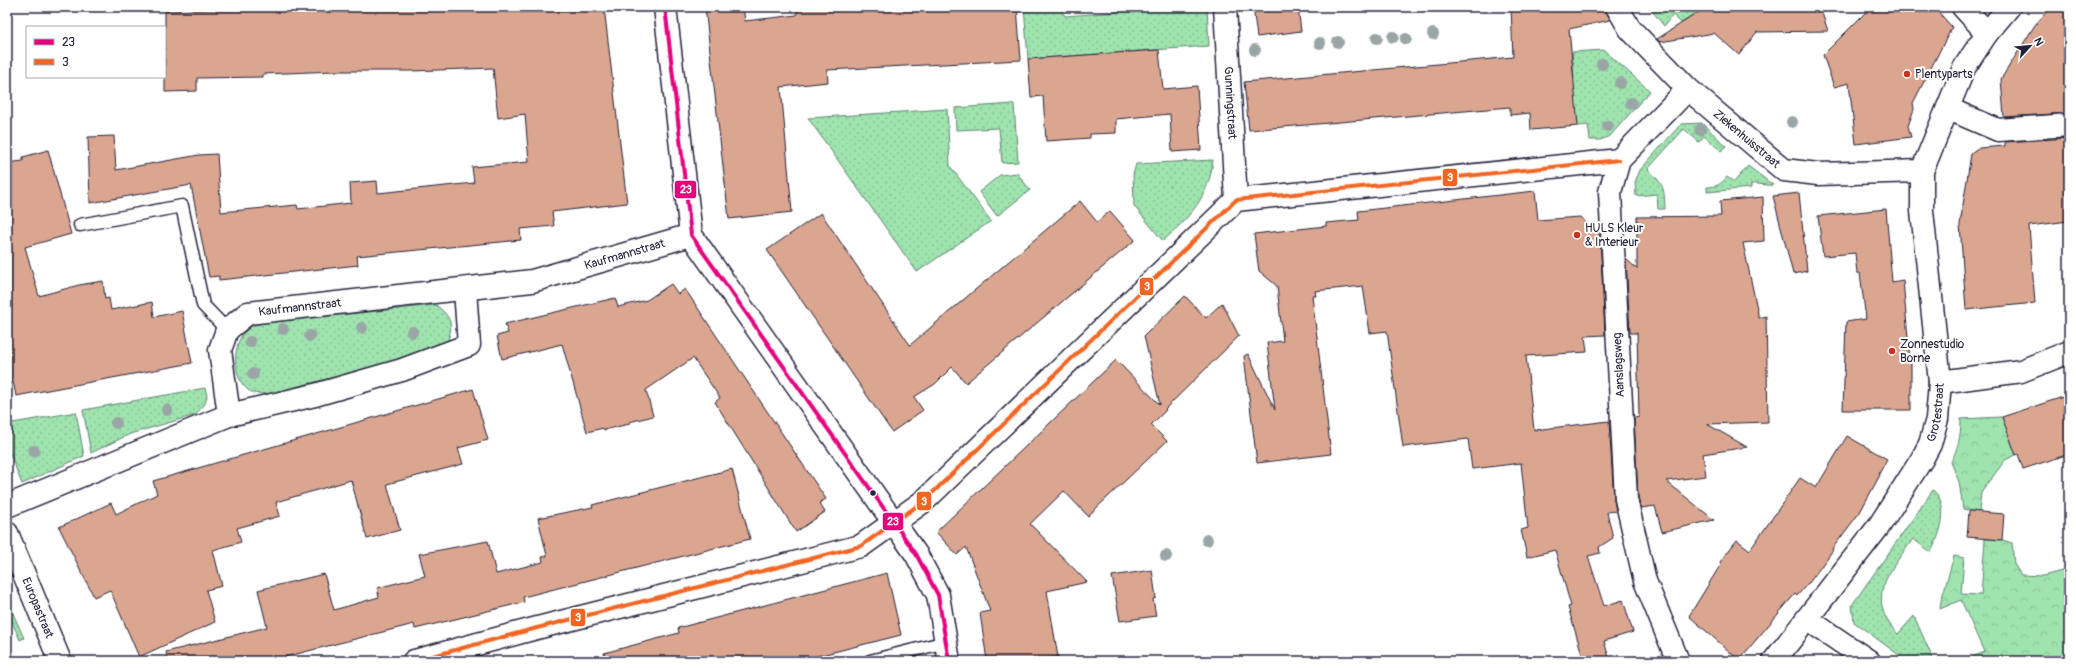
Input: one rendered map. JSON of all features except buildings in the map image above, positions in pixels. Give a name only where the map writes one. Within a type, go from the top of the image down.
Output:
[{"type":"street","points":[[665,7],[691,235],[916,554],[938,595],[948,651]]},
{"type":"street","name":"Gunningstraat","points":[[1225,7],[1236,200]]},
{"type":"street","name":"Ziekenhuisstraat","points":[[1617,7],[1630,29],[1688,89],[1784,170],[1818,174],[1922,171]]},
{"type":"street","points":[[1963,7],[1987,33]]},
{"type":"street","name":"Grotestraat","points":[[1774,661],[1879,526],[1930,444],[1937,419],[1940,382],[1922,211],[1922,171],[1949,108],[1964,68],[1987,33],[2009,7]]},
{"type":"street","name":"Aanslagsweg","points":[[1678,661],[1645,581],[1626,499],[1610,192],[1619,160],[1688,89]]},
{"type":"street","points":[[1949,108],[1998,130],[2069,125]]},
{"type":"street","points":[[414,661],[537,628],[861,546],[924,501],[1236,200],[1619,160]]},
{"type":"street","name":"Kaufmannstraat","points":[[227,330],[248,313],[465,290],[532,281],[691,235]]},
{"type":"street","points":[[7,506],[229,415],[315,395],[402,370],[469,345],[465,290]]},
{"type":"street","points":[[227,330],[220,350],[229,415]]},
{"type":"street","points":[[1940,382],[2021,371],[2069,352]]},
{"type":"street","name":"Europastraat","points":[[7,533],[60,661]]},
{"type":"street","points":[[1807,619],[1869,661]]},
{"type":"lane","points":[[80,224],[182,206],[203,305],[227,330]]},
{"type":"lane","points":[[870,661],[948,651]]},
{"type":"green space","points":[[1024,7],[1059,7],[1065,16],[1183,7],[1207,7],[1209,46],[1028,59]]},
{"type":"green space","points":[[1649,7],[1707,7],[1681,23],[1673,15],[1664,26]]},
{"type":"green space","points":[[1604,50],[1650,91],[1610,136],[1600,140],[1590,140],[1588,125],[1578,126],[1571,77],[1574,77],[1572,52]]},
{"type":"green space","points":[[1014,104],[1018,162],[1002,163],[999,128],[956,130],[955,108]]},
{"type":"green space","points":[[947,109],[950,166],[991,221],[917,272],[808,118]]},
{"type":"green space","points":[[1702,123],[1726,146],[1721,151],[1704,136],[1699,142],[1684,129],[1648,169],[1662,186],[1665,209],[1658,209],[1657,194],[1636,196],[1635,182],[1640,170],[1681,124]]},
{"type":"green space","points":[[1213,160],[1211,173],[1203,196],[1182,223],[1163,241],[1134,206],[1133,175],[1136,164]]},
{"type":"green space","points":[[1748,166],[1773,185],[1751,184],[1751,188],[1707,192],[1707,187],[1718,185],[1727,177],[1734,182]]},
{"type":"green space","points":[[1017,173],[1030,190],[997,216],[979,192],[1000,175]]},
{"type":"green space","points":[[436,305],[445,313],[450,321],[451,326],[449,336],[447,343],[423,354],[272,393],[260,394],[248,390],[239,377],[236,369],[236,350],[242,335],[250,327],[262,323]]},
{"type":"green space","points":[[205,388],[207,396],[205,404],[195,415],[130,434],[91,453],[83,410]]},
{"type":"green space","points":[[76,412],[84,456],[22,484],[7,446],[7,424]]},
{"type":"green space","points":[[2002,417],[2016,455],[2005,460],[1981,493],[1979,512],[1963,509],[1959,482],[1951,462],[1959,442],[1961,419]]},
{"type":"green space","points":[[1933,490],[1942,504],[1943,512],[1938,537],[1931,552],[1913,539],[1889,573],[1884,585],[1882,596],[1882,608],[1888,621],[1898,634],[1914,616],[1934,661],[1907,661],[1854,622],[1852,605]]},
{"type":"green space","points":[[1985,539],[2003,540],[2012,543],[2014,564],[2021,575],[2043,576],[2069,569],[2069,661],[1963,661],[1984,652],[1961,600],[1940,609],[1941,601],[1954,556],[1964,558],[1961,594],[1981,595]]},
{"type":"green space","points":[[7,600],[24,638],[20,640],[7,610]]},
{"type":"transit line","name":"23","points":[[665,7],[691,235],[916,554],[938,595],[949,661]]},
{"type":"transit line","name":"3","points":[[414,661],[537,628],[861,546],[924,501],[1236,200],[1619,160]]},
{"type":"place","name":"Plentyparts","points":[[1907,74]]},
{"type":"place","name":"HULS Kleur & Interieur","points":[[1577,235]]},
{"type":"place","name":"Zonnestudio Borne","points":[[1892,351]]}]
